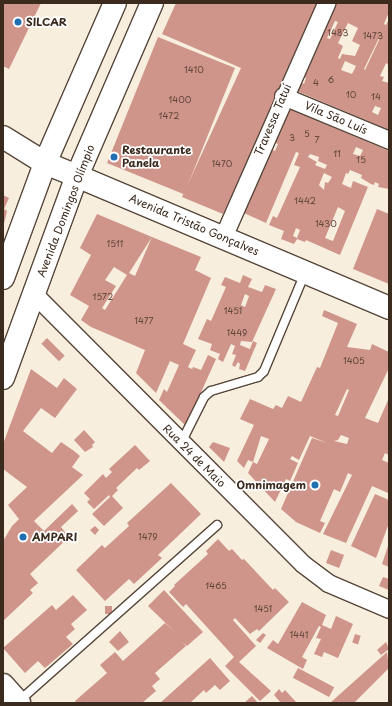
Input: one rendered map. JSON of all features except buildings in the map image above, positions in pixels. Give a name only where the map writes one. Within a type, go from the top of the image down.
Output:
[{"type":"main road","points":[[3,278],[45,163],[115,3]]},
{"type":"main road","name":"Avenida Domingos Olímpio","points":[[3,378],[35,295],[77,176],[152,3]]},
{"type":"main road","name":"Avenida Tristão Gonçalves","points":[[3,137],[45,163],[389,307]]},
{"type":"main road","points":[[3,685],[19,702]]},
{"type":"street","name":"Travessa Tatuí","points":[[223,237],[283,96],[326,3]]},
{"type":"street","name":"Vila São Luís","points":[[283,96],[389,140]]},
{"type":"street","name":"Rua 24 de Maio","points":[[35,295],[181,444],[303,564],[328,583],[389,609]]},
{"type":"lane","points":[[181,444],[204,397],[211,391],[258,377],[264,371],[305,272]]},
{"type":"lane","points":[[19,702],[217,525]]},
{"type":"place","name":"SILCAR","points":[[18,22]]},
{"type":"place","name":"Restaurante Panela","points":[[114,157]]},
{"type":"place","name":"Omnimagem","points":[[315,485]]},
{"type":"place","name":"AMPARI","points":[[23,537]]}]
